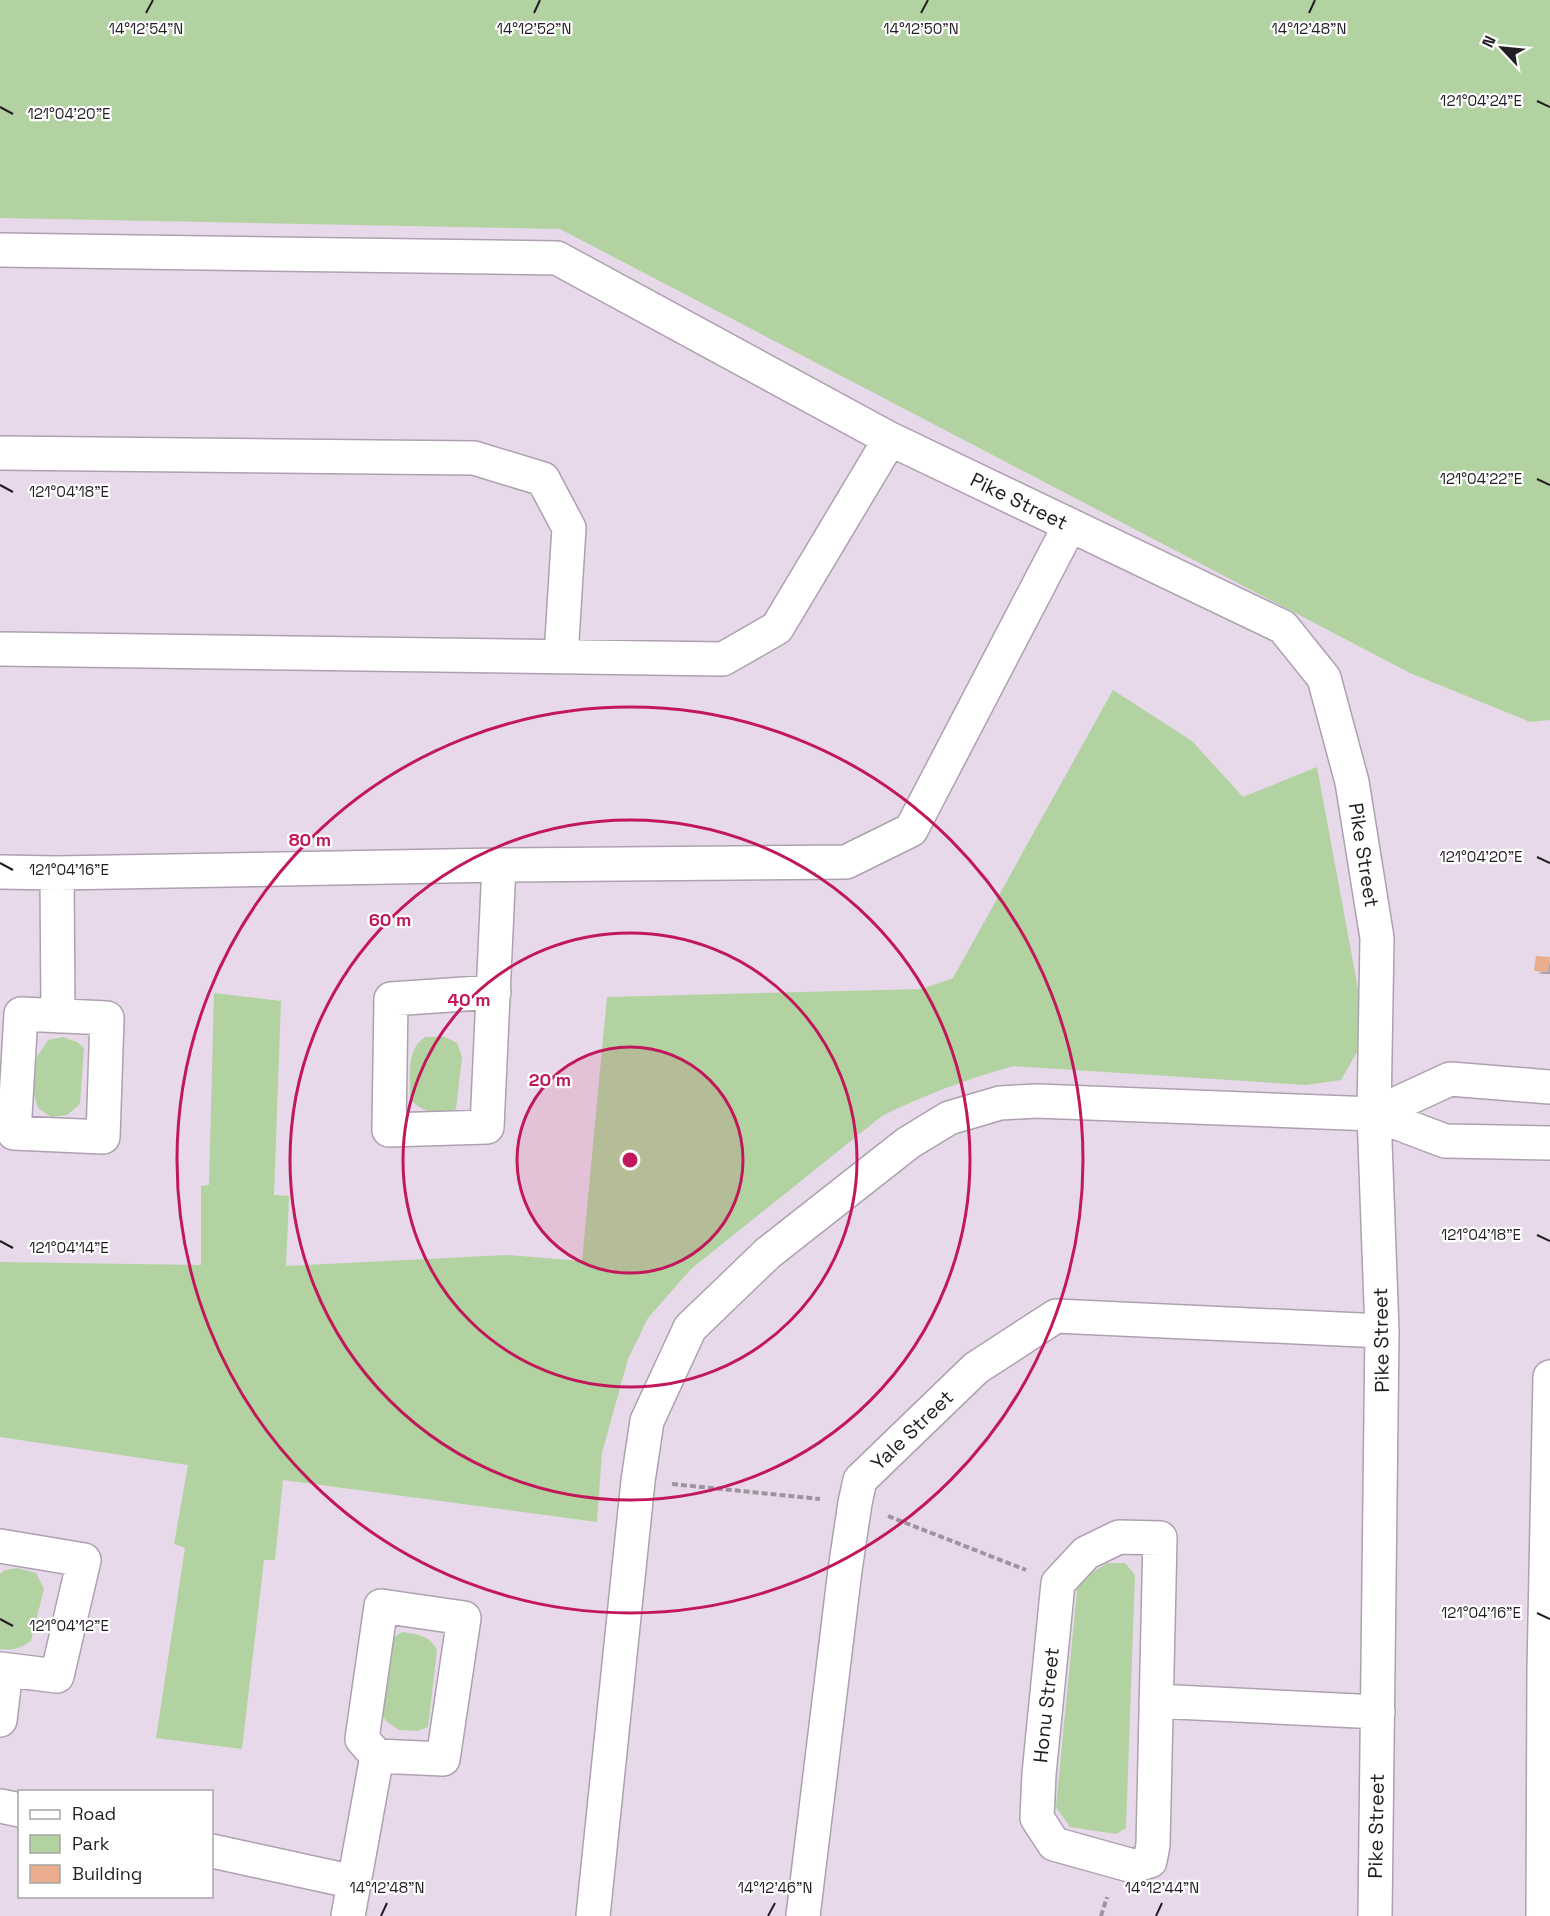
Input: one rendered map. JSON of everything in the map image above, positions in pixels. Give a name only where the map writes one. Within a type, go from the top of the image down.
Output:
[{"type":"street","name":"Pike Street","points":[[0,250],[557,258],[890,439],[1283,627],[1324,678],[1352,782],[1377,938],[1374,1114],[1382,1331],[1375,1916]]},
{"type":"street","points":[[0,649],[723,659],[777,628],[890,439]]},
{"type":"street","points":[[0,453],[474,458],[543,479],[569,528],[561,656]]},
{"type":"street","points":[[0,872],[846,862],[911,830],[1070,525]]},
{"type":"street","points":[[494,992],[391,999],[389,1130],[487,1127],[494,992],[499,865]]},
{"type":"street","points":[[57,873],[58,1016]]},
{"type":"street","points":[[1374,1114],[1450,1079],[1550,1087]]},
{"type":"street","points":[[593,1916],[638,1481],[647,1421],[690,1328],[768,1253],[908,1143],[949,1118],[1000,1103],[1037,1101],[1374,1114],[1445,1141],[1550,1143]]},
{"type":"street","name":"Yale Street","points":[[803,1916],[855,1503],[860,1480],[976,1368],[1056,1316],[1382,1331]]},
{"type":"street","points":[[1543,1916],[1544,1670],[1550,1377]]},
{"type":"street","name":"Honu Street","points":[[1119,1537],[1160,1538],[1153,1845],[1150,1861],[1133,1866],[1054,1844],[1037,1818],[1039,1774],[1058,1583],[1086,1553],[1119,1537]]},
{"type":"street","points":[[0,1546],[84,1560],[57,1676],[3,1670],[0,1720]]},
{"type":"street","points":[[381,1606],[464,1618],[443,1759],[377,1756],[362,1739],[381,1606]]},
{"type":"street","points":[[1156,1701],[1378,1712]]},
{"type":"street","points":[[348,1916],[377,1756]]},
{"type":"street","points":[[0,1806],[18,1810]]},
{"type":"street","points":[[213,1851],[354,1882]]},
{"type":"path","points":[[638,1481],[855,1503],[1058,1583]]},
{"type":"green space","points":[[0,0],[1550,0],[1550,720],[1530,722],[1410,673],[560,229],[0,218]]},
{"type":"green space","points":[[1113,690],[1192,741],[1243,797],[1317,767],[1361,1005],[1357,1052],[1341,1080],[1306,1085],[1014,1066],[946,1088],[882,1116],[691,1269],[648,1318],[628,1359],[602,1453],[597,1522],[283,1480],[275,1560],[264,1560],[242,1749],[156,1738],[185,1548],[174,1544],[188,1465],[0,1437],[0,1262],[201,1265],[201,1186],[209,1185],[214,993],[281,1001],[274,1195],[289,1196],[286,1266],[507,1255],[582,1261],[607,997],[922,989],[953,978]]},
{"type":"green space","points":[[63,1037],[77,1042],[84,1048],[80,1104],[67,1115],[51,1117],[38,1108],[33,1091],[35,1060],[48,1040]]},
{"type":"green space","points":[[426,1037],[445,1037],[457,1043],[462,1057],[456,1109],[431,1112],[410,1099],[412,1056],[419,1042]]},
{"type":"green space","points":[[1108,1563],[1125,1563],[1135,1575],[1126,1828],[1116,1834],[1070,1827],[1056,1807],[1078,1580]]},
{"type":"green space","points":[[17,1568],[36,1573],[44,1589],[31,1641],[17,1648],[0,1649],[0,1574],[5,1570]]},
{"type":"green space","points":[[402,1632],[426,1638],[437,1650],[428,1727],[417,1731],[399,1730],[386,1721],[380,1710],[391,1639]]},
{"type":"building","points":[[1536,956],[1550,957],[1548,972],[1534,971]]}]
